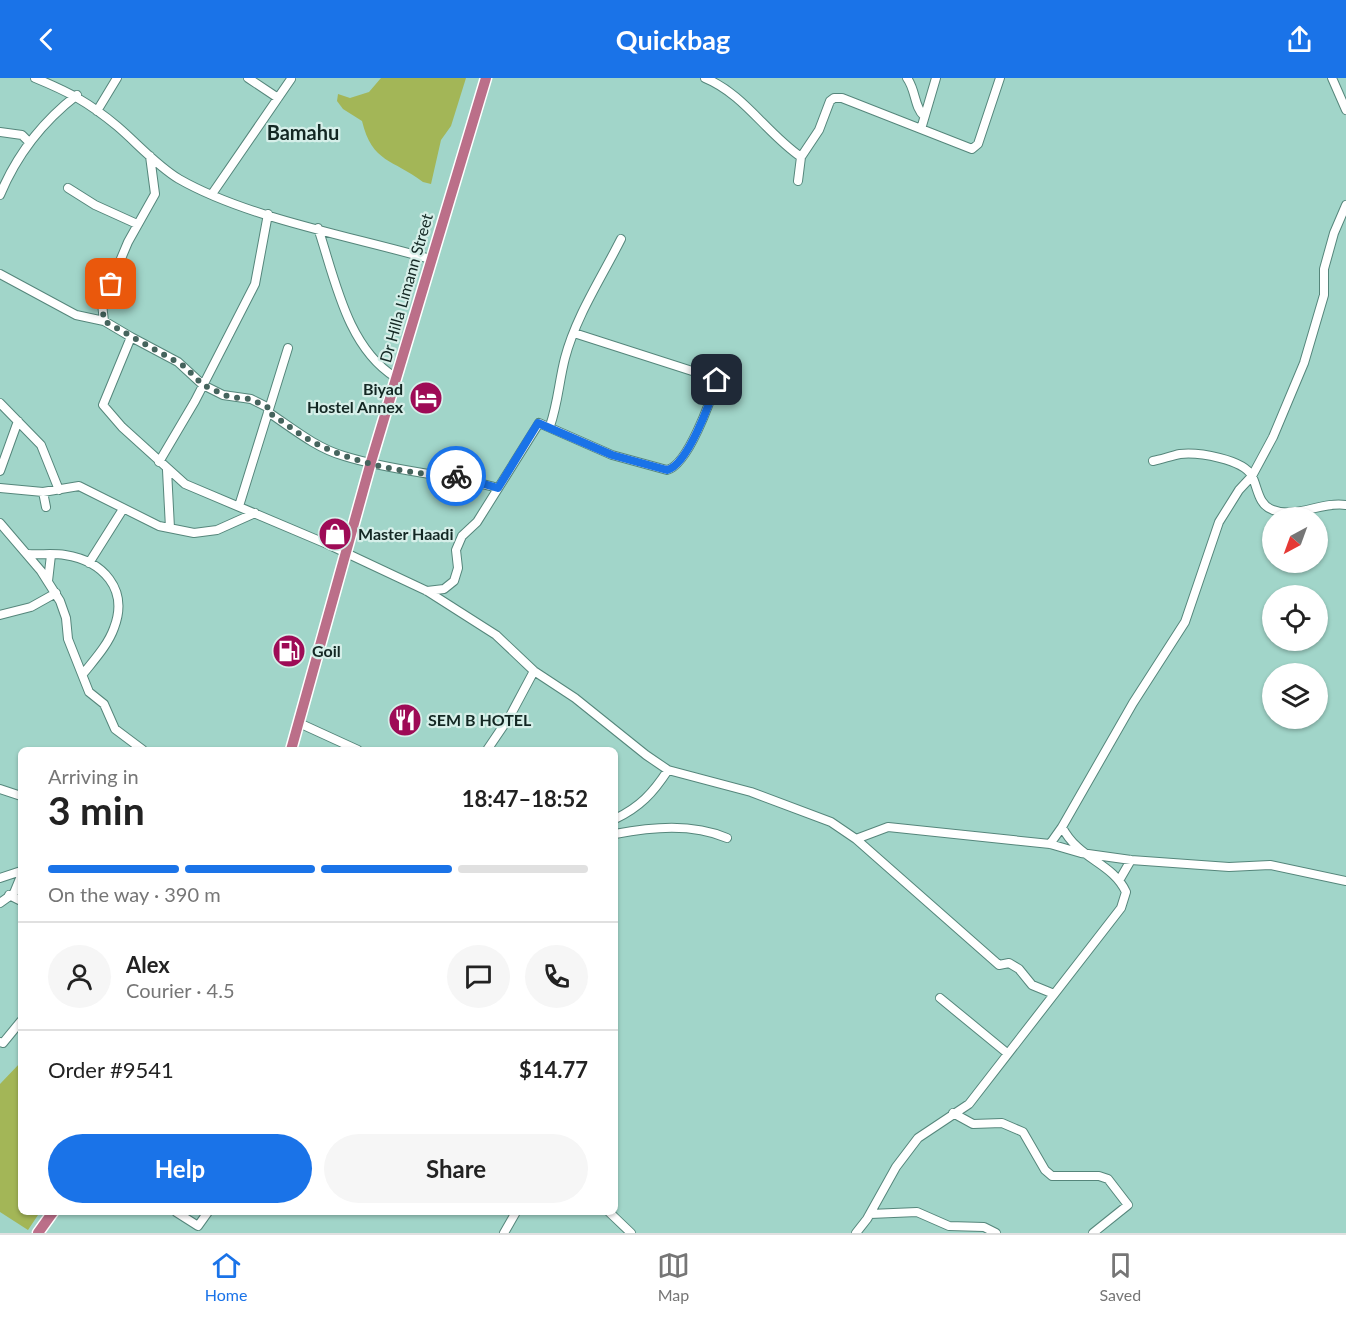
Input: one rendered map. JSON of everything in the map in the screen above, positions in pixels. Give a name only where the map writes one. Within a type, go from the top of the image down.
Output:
[{"type":"highway","name":"Dr Hilla Limann Street","points":[[292,747],[395,377],[486,78]]},
{"type":"highway","points":[[38,1233],[51,1215]]},
{"type":"street","points":[[35,78],[77,95],[178,178],[212,194],[268,214],[430,259]]},
{"type":"street","points":[[97,111],[117,78]]},
{"type":"street","points":[[248,78],[278,98]]},
{"type":"street","points":[[705,78],[735,95],[755,117],[801,156]]},
{"type":"street","points":[[907,78],[914,88],[919,111],[924,116]]},
{"type":"street","points":[[921,129],[936,78]]},
{"type":"street","points":[[798,181],[801,156],[819,130],[830,101],[834,98],[842,98],[972,149],[978,144],[1000,78]]},
{"type":"street","points":[[1332,78],[1346,110]]},
{"type":"street","points":[[212,194],[291,80]]},
{"type":"street","points":[[0,195],[17,159],[29,142],[51,115],[77,95]]},
{"type":"street","points":[[0,132],[22,135],[29,142]]},
{"type":"street","points":[[104,321],[102,304],[137,224],[155,194],[150,156]]},
{"type":"street","points":[[68,188],[95,205],[137,224]]},
{"type":"street","points":[[1050,844],[1133,703],[1185,622],[1219,522],[1239,490],[1252,476],[1273,437],[1304,363],[1324,294],[1324,269],[1334,233],[1346,205]]},
{"type":"street","points":[[159,462],[203,385],[255,284],[268,214]]},
{"type":"street","points":[[318,228],[344,308],[375,363],[395,377]]},
{"type":"street","points":[[550,426],[559,398],[565,358],[574,333],[621,239]]},
{"type":"street","points":[[0,274],[76,315],[104,321],[184,366],[203,385],[229,397],[251,399],[315,443],[343,456],[425,475],[457,476],[498,488]]},
{"type":"street","points":[[427,591],[444,589],[454,581],[458,568],[456,550],[462,536],[477,522],[535,425],[543,422],[612,455],[657,468],[673,469],[689,448],[717,380],[574,333]]},
{"type":"street","points":[[131,337],[103,405],[167,470],[185,484],[346,553],[427,591],[496,635],[534,672],[575,698],[668,770],[751,792],[831,822],[856,839],[999,965],[1009,963],[1019,969],[1032,985],[1053,994]]},
{"type":"street","points":[[239,506],[288,348]]},
{"type":"street","points":[[0,403],[41,445],[59,490]]},
{"type":"street","points":[[0,471],[18,421]]},
{"type":"street","points":[[1153,461],[1181,454],[1230,460],[1242,465],[1252,476],[1264,504],[1274,511],[1296,511],[1333,504],[1346,505]]},
{"type":"street","points":[[167,470],[170,528]]},
{"type":"street","points":[[0,488],[44,492],[79,486],[87,488],[123,509],[170,528],[194,533],[217,530],[255,513]]},
{"type":"street","points":[[44,492],[46,507]]},
{"type":"street","points":[[89,563],[123,509]]},
{"type":"street","points":[[0,523],[28,554],[56,593],[66,618],[69,639],[89,692],[104,704],[111,724],[139,747]]},
{"type":"street","points":[[28,554],[64,555],[89,563],[112,582],[120,603],[114,629],[83,674]]},
{"type":"street","points":[[48,581],[51,555]]},
{"type":"street","points":[[0,615],[25,609],[56,593]]},
{"type":"street","points":[[489,747],[510,717],[534,672]]},
{"type":"street","points":[[299,723],[351,747]]},
{"type":"street","points":[[618,817],[638,807],[654,792],[668,770]]},
{"type":"street","points":[[0,789],[18,795]]},
{"type":"street","points":[[618,833],[652,827],[709,830],[727,838]]},
{"type":"street","points":[[856,839],[888,827],[1050,844],[1081,853],[1131,860],[1229,867],[1270,865],[1346,881]]},
{"type":"street","points":[[856,1233],[870,1214],[896,1167],[918,1138],[969,1104],[1120,908],[1126,891],[1120,879],[1081,853],[1070,842],[1062,827]]},
{"type":"street","points":[[1120,879],[1131,860]]},
{"type":"street","points":[[0,878],[18,872]]},
{"type":"street","points":[[0,903],[14,893],[18,883]]},
{"type":"street","points":[[9,896],[18,900]]},
{"type":"street","points":[[940,998],[1008,1053]]},
{"type":"street","points":[[0,1042],[3,1043],[18,1026]]},
{"type":"street","points":[[953,1113],[973,1124],[1002,1123],[1023,1132],[1045,1170],[1052,1176],[1099,1176],[1108,1179],[1128,1205],[1093,1233]]},
{"type":"street","points":[[870,1214],[917,1212],[949,1226],[984,1227],[996,1233]]},
{"type":"street","points":[[181,1215],[198,1226],[206,1215]]},
{"type":"street","points":[[504,1233],[514,1215]]},
{"type":"street","points":[[612,1215],[631,1233]]},
{"type":"green space","points":[[381,78],[466,78],[451,126],[441,140],[431,184],[423,182],[378,153],[366,135],[362,121],[343,109],[337,101],[338,94],[350,98],[369,92]]},
{"type":"green space","points":[[18,1065],[18,1215],[38,1215],[28,1230],[0,1212],[0,1084]]},
{"type":"way so far","points":[[111,284],[102,304],[104,321],[178,362],[197,377],[203,385],[229,397],[255,400],[269,408],[268,412],[296,432],[343,456],[425,475],[456,476]]},
{"type":"place","name":"Biyad Hostel Annex","points":[[426,398]]},
{"type":"place","name":"Master Haadi","points":[[335,534]]},
{"type":"place","name":"Goil","points":[[289,651]]},
{"type":"place","name":"SEM B HOTEL","points":[[405,720]]},
{"type":"district","name":"Bamahu","points":[[303,133]]},
{"type":"route","points":[[456,476],[498,488],[535,425],[543,422],[612,455],[667,470],[673,469],[689,448],[717,380]]}]
